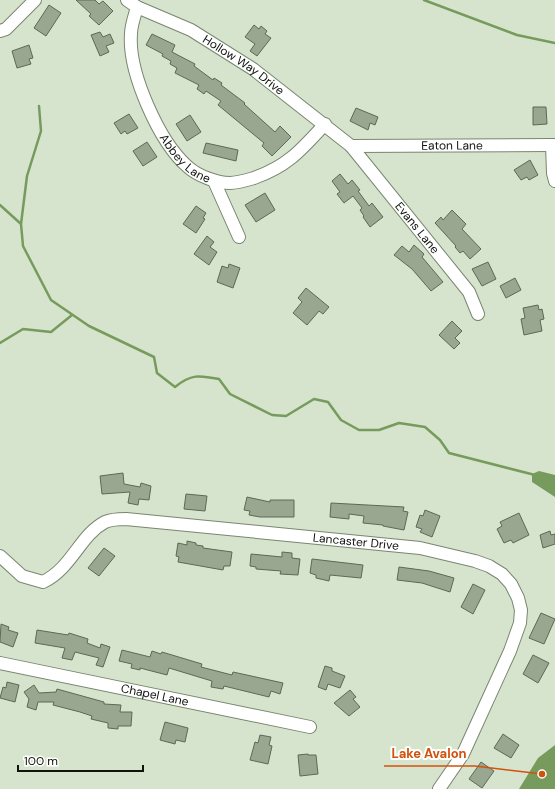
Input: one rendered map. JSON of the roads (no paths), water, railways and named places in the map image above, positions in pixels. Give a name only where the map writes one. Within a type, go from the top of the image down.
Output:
[{"type":"street","points":[[0,31],[6,29],[35,0]]},
{"type":"street","name":"Hollow Way Drive","points":[[127,0],[137,7],[191,30],[247,65],[325,124],[351,146]]},
{"type":"street","name":"Abbey Lane","points":[[137,7],[131,33],[131,48],[144,100],[176,154],[189,168],[214,180],[231,183],[248,180],[278,167],[304,146],[325,124]]},
{"type":"street","points":[[554,145],[552,173],[555,181]]},
{"type":"street","name":"Eaton Lane","points":[[351,146],[554,145]]},
{"type":"street","name":"Evans Lane","points":[[351,146],[469,292],[478,314]]},
{"type":"street","points":[[214,180],[239,237]]},
{"type":"street","name":"Lancaster Drive","points":[[0,556],[22,576],[44,582],[63,570],[88,538],[105,522],[115,519],[126,519],[420,548],[489,566],[502,574],[511,584],[521,610],[520,623],[510,651],[463,754],[440,789]]},
{"type":"street","name":"Chapel Lane","points":[[0,663],[310,727]]},
{"type":"waterway","points":[[424,0],[517,35],[555,43]]},
{"type":"waterway","points":[[21,224],[27,176],[41,131],[39,106]]},
{"type":"waterway","points":[[0,205],[21,224],[23,246],[51,300],[89,326],[154,357],[157,373],[175,387],[186,380],[201,376],[219,379],[230,394],[272,415],[286,416],[314,399],[328,402],[341,420],[359,430],[379,430],[399,423],[425,427],[440,440],[449,453],[535,475]]},
{"type":"waterway","points":[[0,343],[23,329],[51,332],[72,315]]},
{"type":"place","name":"Lake Avalon","points":[[542,774]]}]
